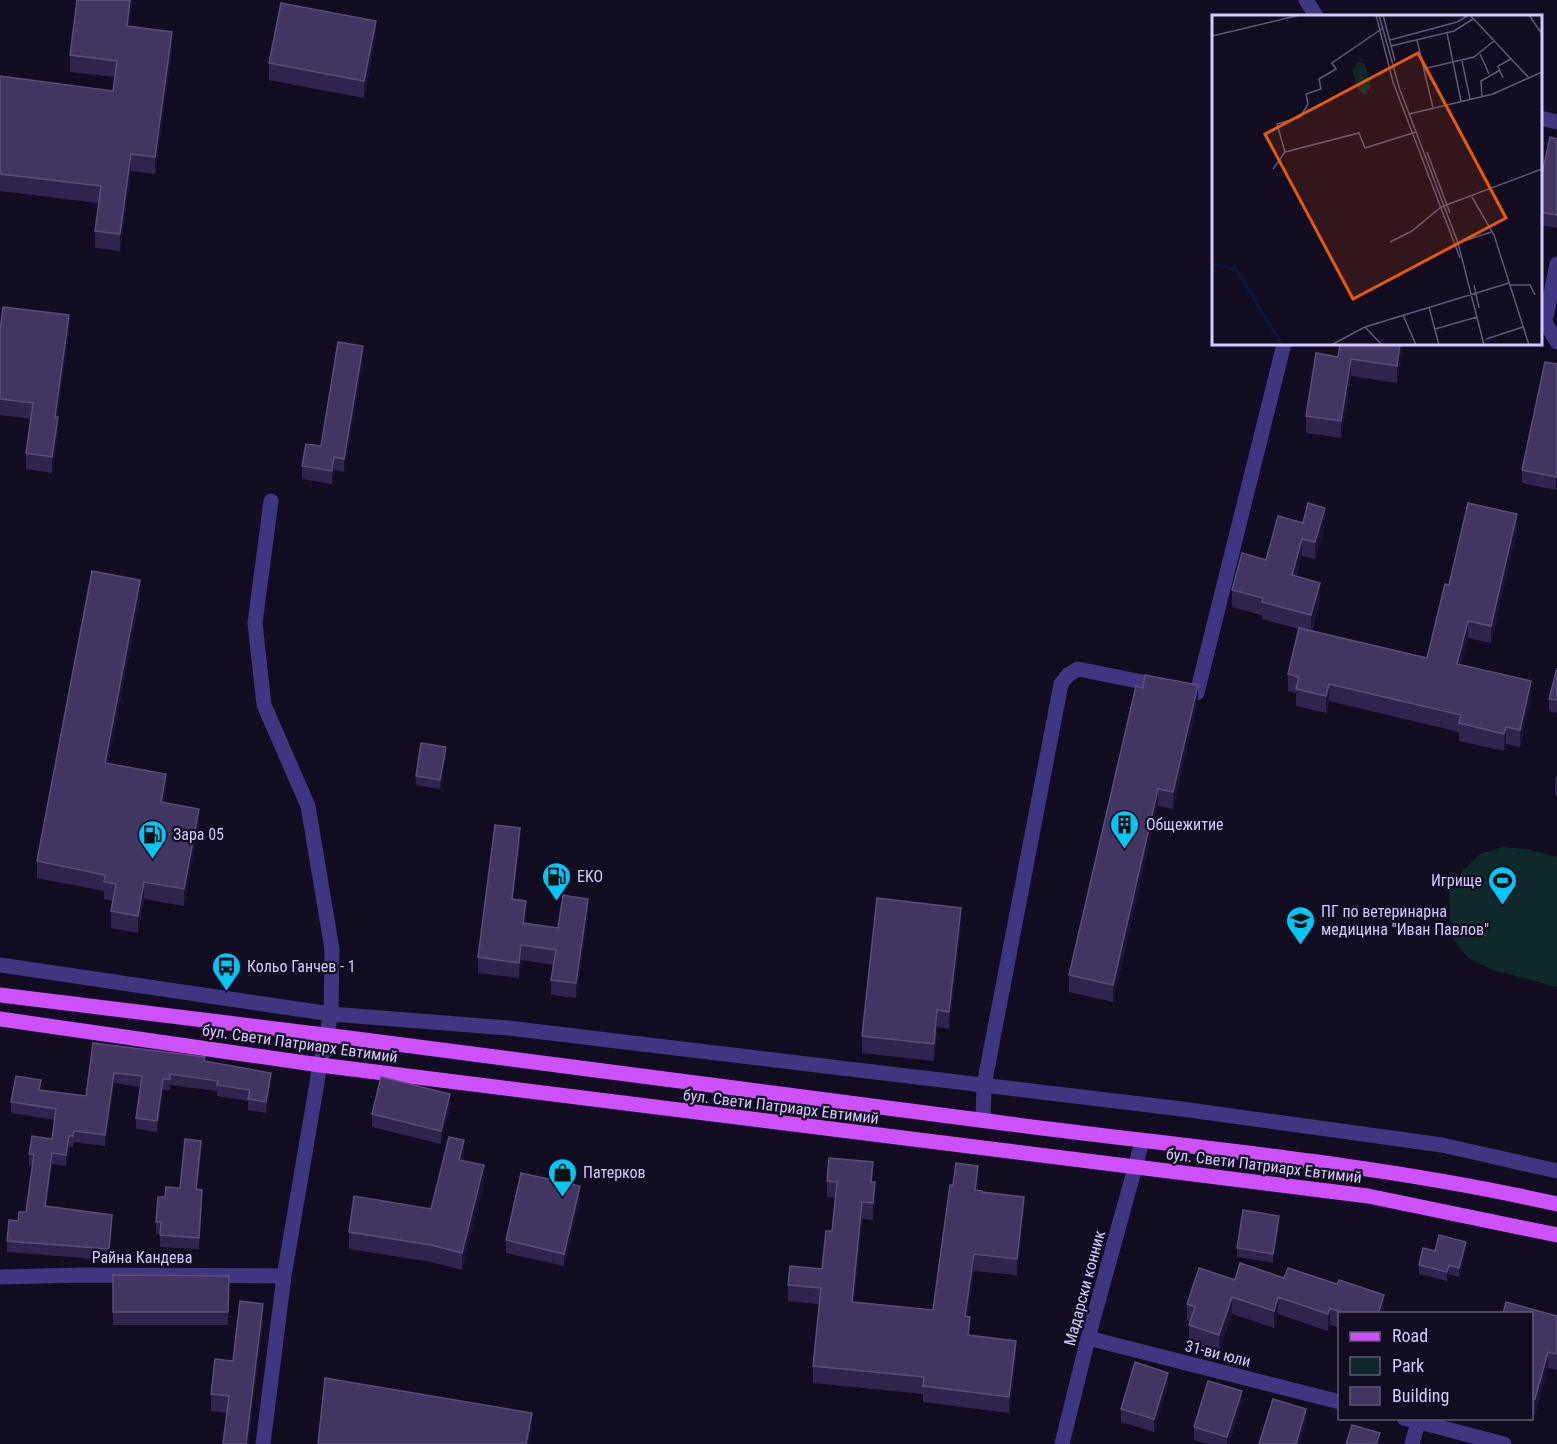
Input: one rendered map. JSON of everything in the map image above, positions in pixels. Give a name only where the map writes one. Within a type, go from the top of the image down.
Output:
[{"type":"main road","name":"бул. Свети Патриарх Евтимий","points":[[0,995],[327,1035],[1142,1142],[1375,1169],[1557,1204]]},
{"type":"main road","name":"бул. Свети Патриарх Евтимий","points":[[0,1019],[320,1065],[1368,1196],[1557,1235]]},
{"type":"street","points":[[1306,0],[1315,15]]},
{"type":"street","points":[[1542,118],[1557,122]]},
{"type":"street","points":[[1557,264],[1545,322],[1557,342]]},
{"type":"street","points":[[982,1120],[984,1085],[1061,684],[1068,675],[1078,669],[1197,693],[1284,345]]},
{"type":"street","points":[[263,1444],[284,1276],[320,1065],[331,1014],[332,949],[308,806],[264,705],[255,623],[271,501]]},
{"type":"street","points":[[0,965],[331,1014],[507,1028],[1182,1109],[1442,1145],[1557,1171]]},
{"type":"street","name":"Мадарски конник","points":[[1062,1444],[1088,1338],[1142,1142]]},
{"type":"street","name":"Райна Кандева","points":[[0,1277],[284,1276]]},
{"type":"street","name":"31-ви юли","points":[[1088,1338],[1338,1401]]},
{"type":"street","points":[[1412,1444],[1411,1420],[1504,1444]]},
{"type":"green space","name":"Игрище","points":[[1502,847],[1527,849],[1557,857],[1557,987],[1492,970],[1468,958],[1454,940],[1449,892],[1463,870],[1480,854]]},
{"type":"building","points":[[77,0],[130,0],[127,26],[172,32],[155,157],[131,154],[120,234],[95,231],[101,186],[0,174],[0,76],[113,91],[117,61],[70,55]]},
{"type":"building","points":[[281,3],[376,21],[364,81],[269,63]]},
{"type":"building","points":[[1550,137],[1557,139],[1557,215],[1542,212],[1542,174]]},
{"type":"building","points":[[3,307],[69,315],[52,457],[26,453],[33,403],[0,399],[0,331]]},
{"type":"building","points":[[338,342],[363,346],[344,459],[334,457],[332,471],[302,466],[306,444],[321,446]]},
{"type":"building","points":[[1340,345],[1400,345],[1397,366],[1351,359],[1341,421],[1306,416],[1316,353],[1338,357]]},
{"type":"building","points":[[1545,362],[1557,364],[1556,477],[1522,470]]},
{"type":"building","points":[[1308,503],[1325,508],[1315,542],[1302,539],[1292,575],[1320,583],[1311,615],[1262,602],[1263,598],[1232,590],[1242,553],[1266,560],[1278,516],[1303,523]]},
{"type":"building","points":[[1468,503],[1517,514],[1491,626],[1468,621],[1457,664],[1531,681],[1520,730],[1506,727],[1504,734],[1459,723],[1461,715],[1329,684],[1326,696],[1296,689],[1299,677],[1288,674],[1299,628],[1427,658],[1445,584],[1449,585]]},
{"type":"building","points":[[92,571],[140,580],[105,763],[166,774],[161,802],[199,809],[184,889],[144,882],[138,916],[111,911],[116,884],[104,882],[105,875],[37,861]]},
{"type":"building","points":[[1557,668],[1557,700],[1549,699]]},
{"type":"building","name":"Общежитие","points":[[1145,675],[1198,685],[1173,792],[1158,789],[1113,985],[1069,975],[1136,686],[1143,688]]},
{"type":"building","points":[[421,743],[446,747],[440,780],[416,776]]},
{"type":"building","points":[[495,825],[520,828],[512,899],[526,901],[523,923],[558,928],[563,895],[588,899],[576,983],[551,980],[556,950],[521,945],[519,963],[478,957]]},
{"type":"building","points":[[877,898],[961,908],[949,1012],[937,1010],[934,1044],[862,1036]]},
{"type":"building","points":[[93,1043],[205,1057],[204,1061],[271,1073],[266,1102],[248,1099],[250,1090],[217,1085],[218,1081],[170,1074],[170,1079],[163,1079],[157,1121],[136,1118],[142,1076],[114,1073],[105,1135],[74,1131],[73,1136],[69,1136],[66,1155],[52,1153],[45,1206],[112,1215],[109,1249],[7,1241],[9,1220],[18,1221],[19,1212],[26,1212],[34,1154],[29,1154],[32,1136],[52,1139],[56,1109],[11,1102],[16,1076],[41,1080],[39,1090],[86,1096]]},
{"type":"building","points":[[381,1077],[450,1094],[441,1131],[372,1114]]},
{"type":"building","points":[[449,1137],[464,1140],[459,1160],[484,1165],[462,1253],[431,1245],[349,1232],[354,1196],[431,1209]]},
{"type":"building","points":[[185,1139],[201,1141],[196,1189],[202,1190],[199,1238],[160,1235],[161,1222],[156,1222],[158,1197],[165,1197],[166,1187],[180,1188]]},
{"type":"building","points":[[829,1158],[873,1162],[871,1182],[875,1182],[873,1203],[862,1202],[852,1302],[933,1310],[950,1185],[953,1185],[956,1163],[978,1166],[975,1190],[1024,1197],[1017,1259],[974,1254],[965,1316],[970,1317],[968,1335],[1016,1341],[1009,1397],[923,1386],[924,1377],[813,1366],[821,1288],[788,1285],[790,1266],[822,1269],[826,1231],[832,1231],[837,1182],[827,1181]]},
{"type":"building","points":[[521,1173],[580,1186],[564,1254],[506,1240]]},
{"type":"building","points":[[1243,1210],[1279,1216],[1273,1254],[1237,1248]]},
{"type":"building","points":[[1439,1235],[1466,1242],[1459,1268],[1449,1265],[1447,1272],[1419,1265],[1423,1248],[1435,1251]]},
{"type":"building","points":[[1240,1263],[1284,1278],[1288,1268],[1337,1284],[1339,1280],[1384,1295],[1379,1312],[1341,1312],[1330,1308],[1328,1314],[1278,1297],[1274,1311],[1232,1297],[1219,1335],[1189,1325],[1195,1307],[1187,1304],[1199,1268],[1235,1280]]},
{"type":"building","points":[[113,1275],[229,1276],[228,1312],[113,1312]]},
{"type":"building","points":[[240,1301],[263,1304],[246,1444],[223,1444],[229,1396],[211,1394],[215,1359],[233,1361]]},
{"type":"building","points":[[1506,1302],[1557,1316],[1557,1354],[1548,1352],[1535,1399],[1533,1398],[1533,1312],[1504,1312]]},
{"type":"building","points":[[1135,1362],[1168,1373],[1154,1419],[1121,1409]]},
{"type":"building","points":[[325,1378],[532,1413],[526,1444],[318,1444]]},
{"type":"building","points":[[1208,1381],[1242,1391],[1227,1437],[1194,1427]]},
{"type":"building","points":[[1273,1399],[1306,1409],[1296,1444],[1259,1444]]},
{"type":"building","points":[[1352,1425],[1380,1433],[1376,1444],[1346,1444]]},
{"type":"place","name":"Общежитие","points":[[1125,850]]},
{"type":"place","name":"Зара 05","points":[[152,860]]},
{"type":"place","name":"EKO","points":[[556,902]]},
{"type":"place","name":"Игрище","points":[[1503,906]]},
{"type":"place","name":"ПГ по ветеринарна медицина \"Иван Павлов\"","points":[[1300,946]]},
{"type":"place","name":"Кольо Ганчев - 1","points":[[226,992]]},
{"type":"place","name":"Патерков","points":[[562,1198]]}]
